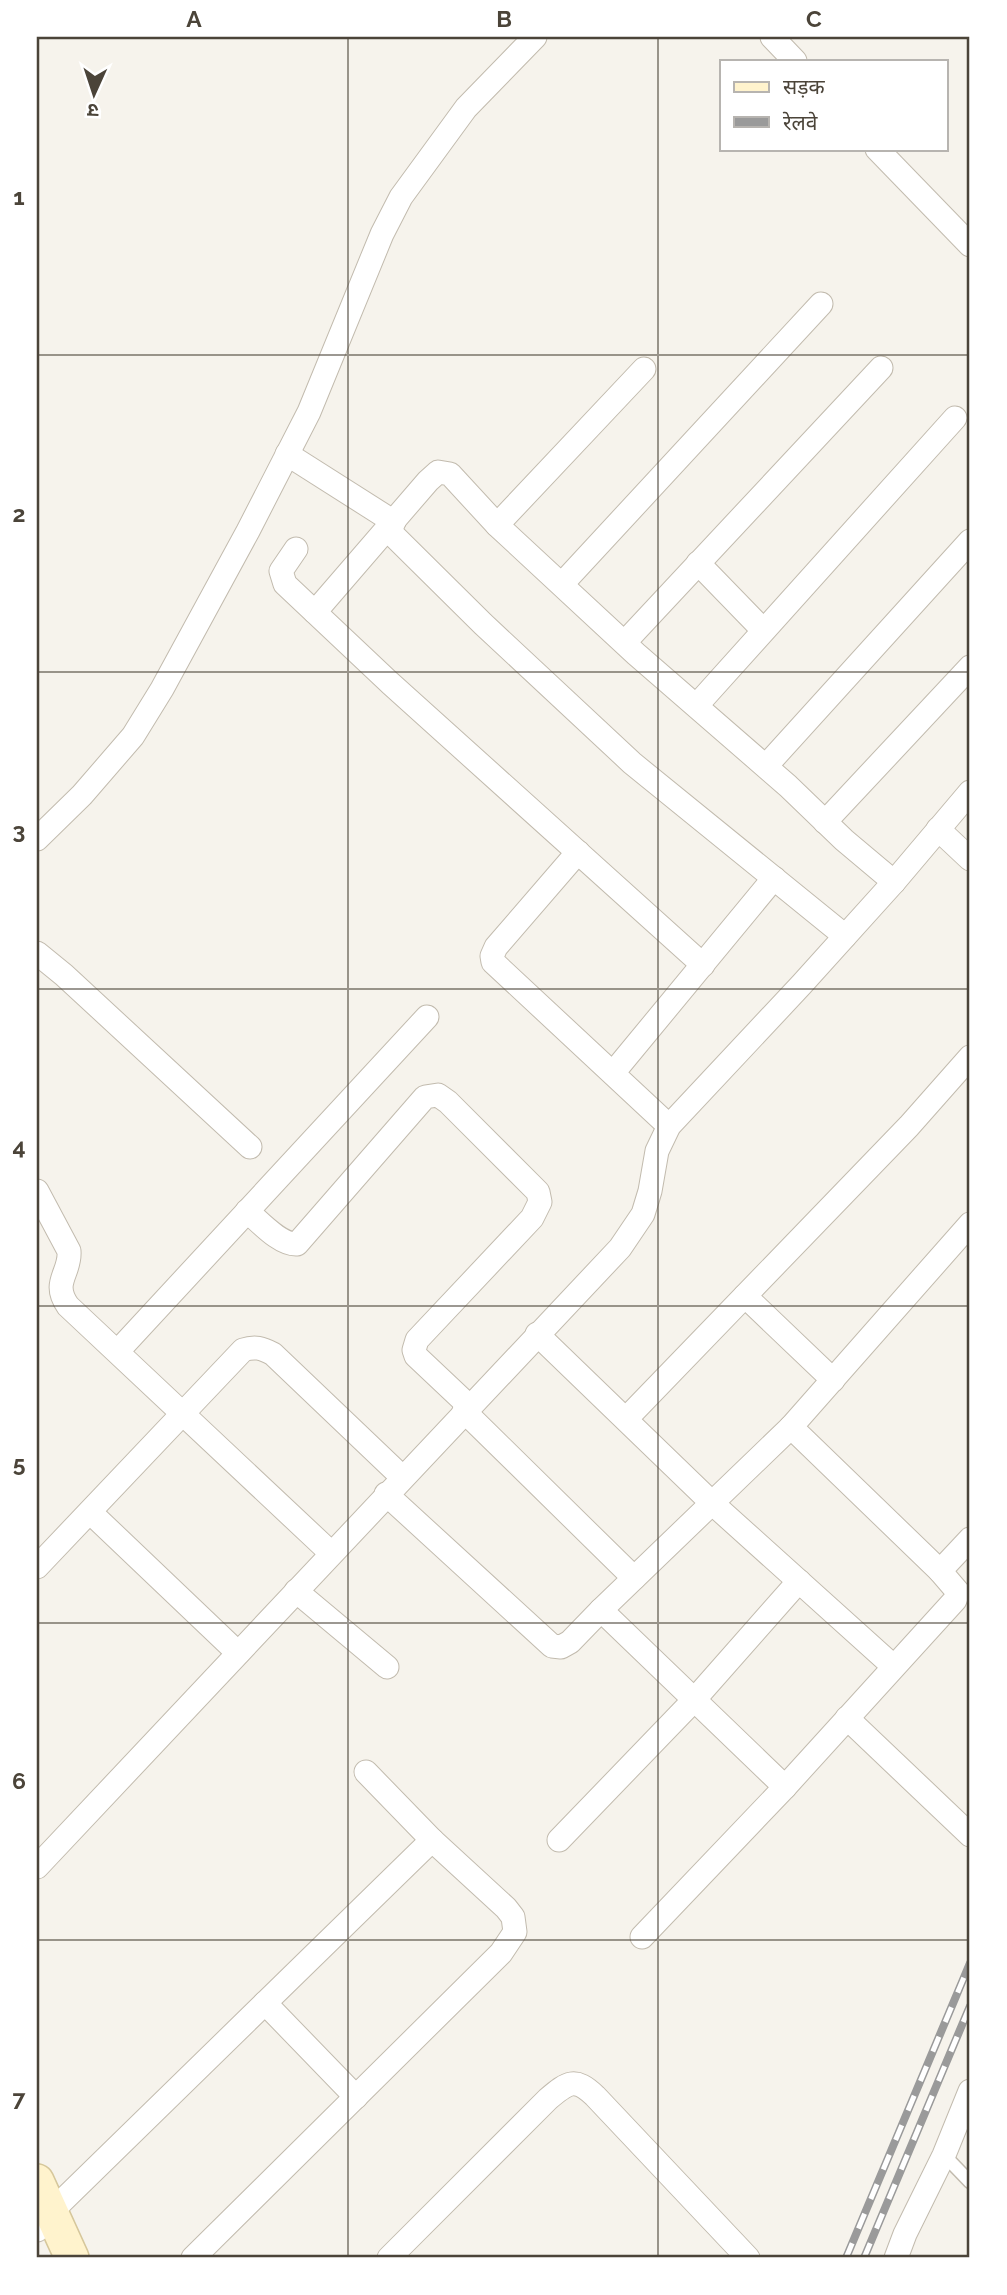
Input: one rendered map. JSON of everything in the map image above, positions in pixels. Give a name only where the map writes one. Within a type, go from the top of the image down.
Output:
[{"type":"street","points":[[37,839],[82,795],[133,736],[168,677],[309,412],[382,234],[401,197],[466,108],[535,37]]},
{"type":"street","points":[[772,37],[793,60]]},
{"type":"street","points":[[878,150],[970,245]]},
{"type":"street","points":[[562,584],[821,304]]},
{"type":"street","points":[[625,642],[881,368]]},
{"type":"street","points":[[497,525],[645,369]]},
{"type":"street","points":[[697,705],[955,418]]},
{"type":"street","points":[[287,454],[391,526],[482,624],[632,763],[845,936]]},
{"type":"street","points":[[315,612],[428,481],[438,472],[450,474],[497,525],[894,882]]},
{"type":"street","points":[[766,766],[970,541]]},
{"type":"street","points":[[296,549],[283,565],[281,575],[285,584],[703,965]]},
{"type":"street","points":[[698,563],[763,630]]},
{"type":"street","points":[[825,822],[970,667]]},
{"type":"street","points":[[37,1867],[620,1248],[643,1214],[657,1151],[669,1125],[894,882],[970,792]]},
{"type":"street","points":[[937,830],[970,859]]},
{"type":"street","points":[[578,852],[496,947],[493,961],[669,1125]]},
{"type":"street","points":[[613,1073],[774,878]]},
{"type":"street","points":[[37,953],[250,1147]]},
{"type":"street","points":[[118,1352],[426,1017]]},
{"type":"street","points":[[626,1419],[908,1126],[970,1057]]},
{"type":"street","points":[[247,1211],[285,1241],[297,1244],[425,1097],[438,1095],[449,1102],[538,1192],[540,1202],[533,1218],[417,1340],[414,1350],[416,1356],[634,1578]]},
{"type":"street","points":[[37,1191],[69,1251],[70,1258],[62,1279],[62,1297],[331,1553]]},
{"type":"street","points":[[386,1494],[552,1646],[561,1647],[570,1642],[791,1427],[970,1224]]},
{"type":"street","points":[[745,1296],[833,1380]]},
{"type":"street","points":[[537,1334],[712,1503],[893,1666]]},
{"type":"street","points":[[37,1567],[243,1350],[253,1347],[273,1354],[402,1477]]},
{"type":"street","points":[[642,1937],[785,1787],[955,1600],[958,1592],[940,1571],[791,1427]]},
{"type":"street","points":[[90,1512],[237,1653]]},
{"type":"street","points":[[940,1571],[970,1539]]},
{"type":"street","points":[[559,1840],[694,1700],[799,1581]]},
{"type":"street","points":[[296,1591],[387,1667]]},
{"type":"street","points":[[601,1610],[785,1787]]},
{"type":"street","points":[[847,1718],[970,1835]]},
{"type":"street","points":[[193,2258],[501,1953],[515,1932],[513,1916],[506,1908],[432,1840],[366,1772]]},
{"type":"street","points":[[44,2221],[432,1840]]},
{"type":"street","points":[[265,2003],[355,2097]]},
{"type":"street","points":[[389,2258],[548,2099],[568,2084],[574,2083],[585,2087],[595,2096],[748,2258]]},
{"type":"street","points":[[896,2258],[944,2155],[970,2091]]},
{"type":"street","points":[[37,2181],[44,2221],[72,2258]]},
{"type":"lane","points":[[944,2155],[970,2182]]},
{"type":"railway","points":[[846,2258],[970,1963]]},
{"type":"railway","points":[[864,2258],[970,2006]]}]
